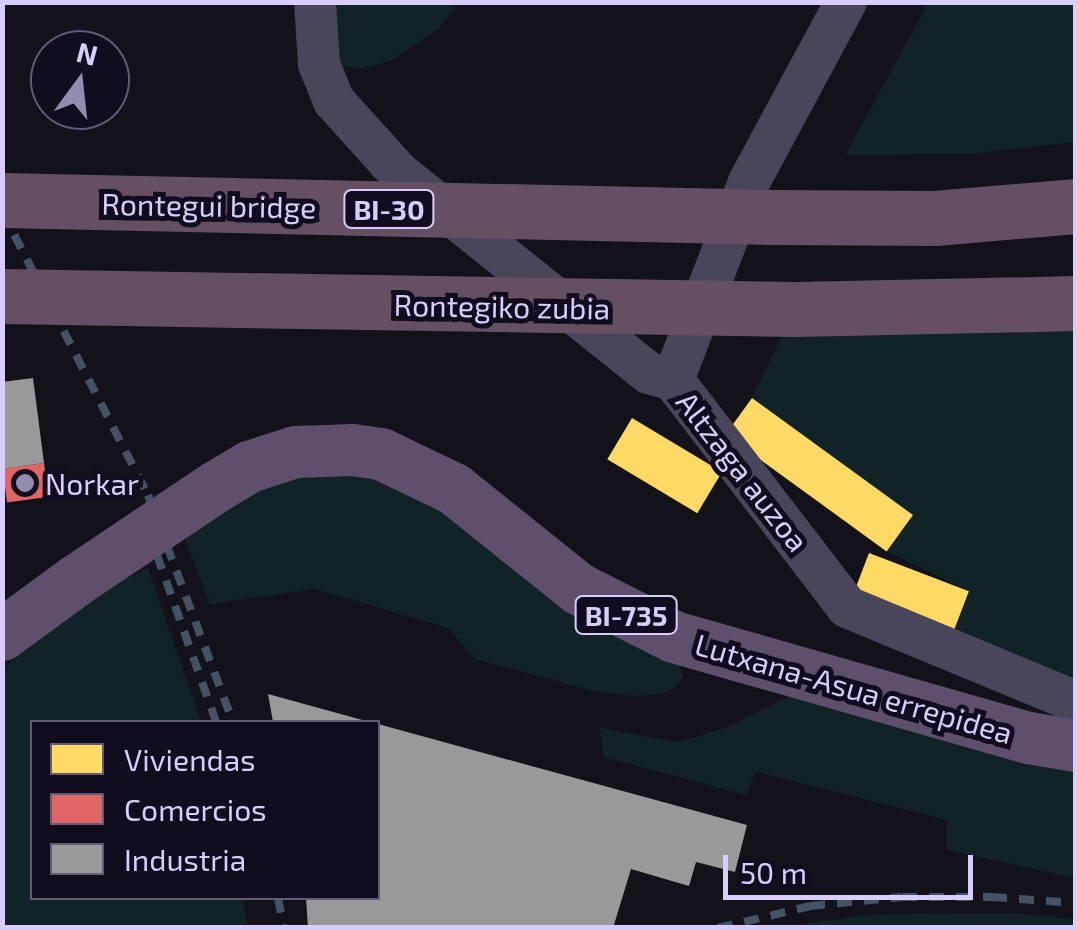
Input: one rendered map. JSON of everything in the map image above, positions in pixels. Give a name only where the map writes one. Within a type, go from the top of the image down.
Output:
[{"type":"highway","name":"Rontegui bridge","points":[[2,200],[935,218],[1076,206]]},
{"type":"highway","name":"Rontegiko zubia","points":[[2,296],[794,309],[1076,301]]},
{"type":"main road","name":"Lutxana-Asua errepidea","points":[[2,635],[77,580],[249,467],[296,452],[353,450],[381,454],[454,489],[580,589],[660,630],[1011,733],[1076,746]]},
{"type":"street","name":"Altzaga auzoa","points":[[314,2],[319,64],[334,100],[400,172],[649,373],[673,380],[847,607],[1076,702]]},
{"type":"street","points":[[673,380],[749,182],[846,2]]},
{"type":"shaded area","points":[[329,3],[458,3],[440,28],[391,61],[360,68],[340,66]]},
{"type":"shaded area","points":[[928,3],[1075,3],[1075,142],[971,154],[845,155]]},
{"type":"shaded area","points":[[1075,303],[1075,699],[952,635],[968,591],[886,551],[911,515],[752,398],[795,309]]},
{"type":"shaded area","points":[[364,462],[680,664],[683,676],[678,685],[663,694],[597,692],[475,659],[448,628],[315,589],[210,604],[185,540],[247,484]]},
{"type":"shaded area","points":[[148,568],[200,720],[30,720],[30,900],[242,900],[248,927],[3,927],[2,669],[79,602]]},
{"type":"shaded area","points":[[796,693],[1075,769],[1075,878],[947,850],[947,820],[756,772],[746,795],[603,757],[600,728],[678,742],[728,727]]},
{"type":"shaded area","points":[[1013,913],[1075,919],[1075,927],[782,927],[875,914]]},
{"type":"building: Viviendas","points":[[752,398],[913,515],[887,551],[726,434]]},
{"type":"building: Viviendas","points":[[632,418],[722,472],[697,513],[607,459]]},
{"type":"building: Viviendas","points":[[869,553],[969,591],[952,635],[852,597]]},
{"type":"building: Comercios","name":"Norkar","points":[[44,463],[49,497],[7,503],[2,469]]},
{"type":"building: Industria","points":[[33,378],[44,463],[2,469],[2,382]]},
{"type":"building: Industria","points":[[268,694],[362,720],[273,720]]},
{"type":"building: Industria","points":[[380,725],[747,825],[735,872],[696,862],[689,886],[631,869],[613,928],[308,928],[306,900],[380,900]]},
{"type":"railway","points":[[2,211],[148,495],[232,720]]},
{"type":"railway","points":[[157,555],[215,720]]},
{"type":"railway","points":[[718,928],[810,906],[902,897],[992,897],[1076,903]]},
{"type":"railway","points":[[278,900],[284,928]]},
{"type":"place","name":"Norkar","points":[[25,483]]}]
